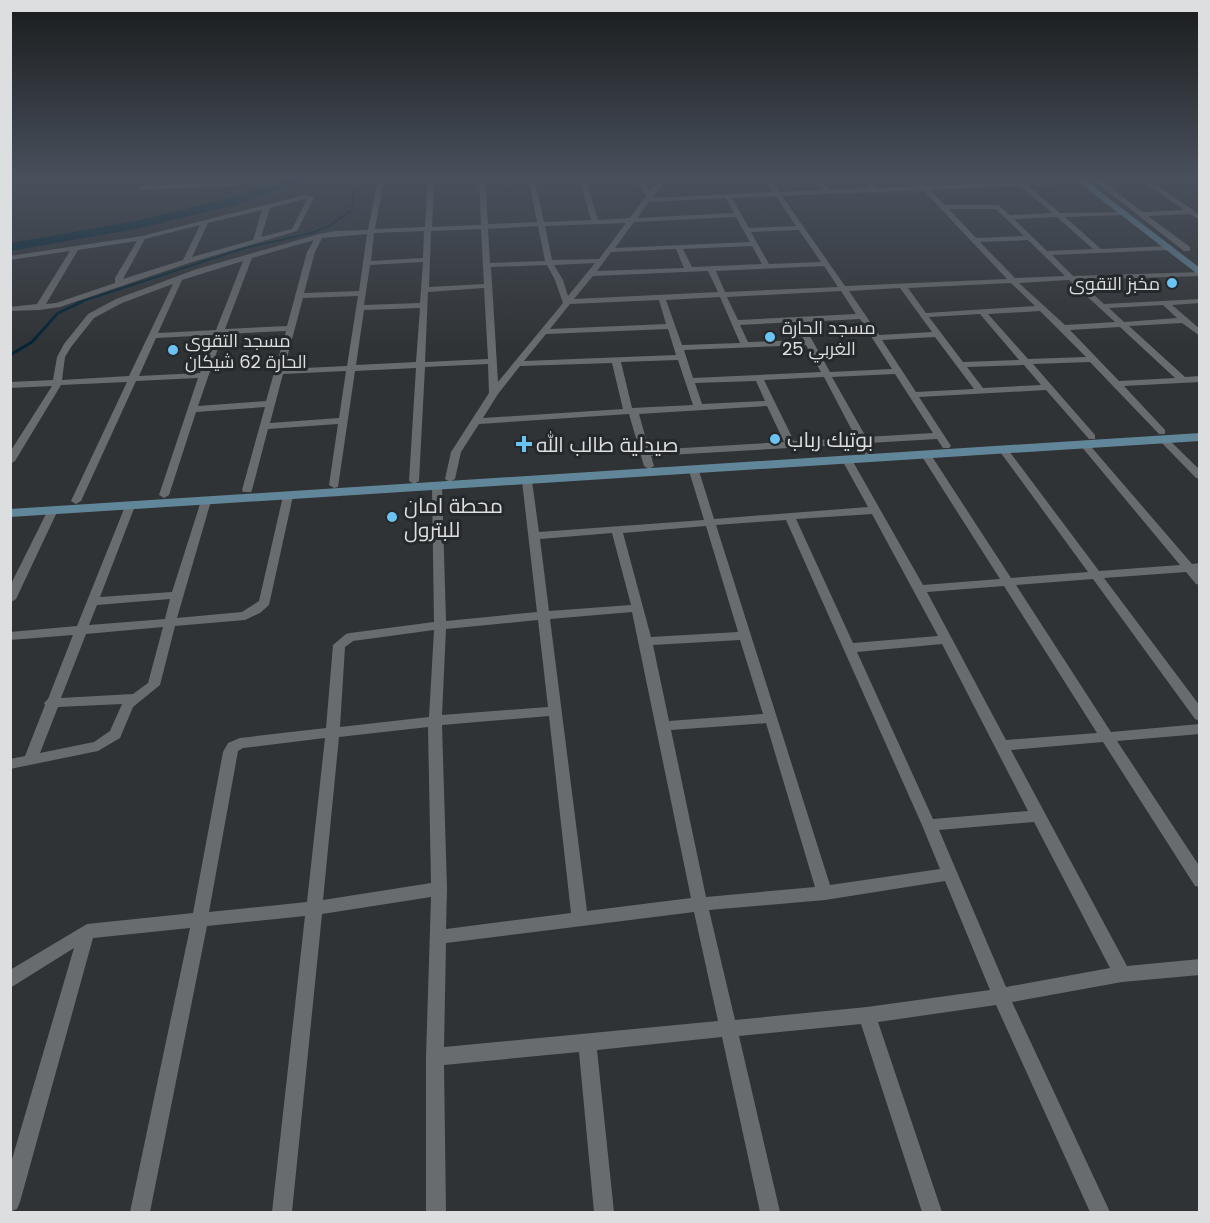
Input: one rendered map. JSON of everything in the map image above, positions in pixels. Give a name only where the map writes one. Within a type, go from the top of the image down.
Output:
[{"type":"main road","points":[[1149,234],[1200,274]]},
{"type":"main road","points":[[10,505],[414,481],[443,483],[527,481],[694,471],[1003,449],[1162,436],[1200,430]]},
{"type":"main road","points":[[1162,436],[1200,437]]},
{"type":"main road","points":[[10,513],[288,496],[443,483],[648,460],[942,441],[1088,441]]},
{"type":"street","points":[[11,259],[157,234]]},
{"type":"street","points":[[186,261],[199,234]]},
{"type":"street","points":[[256,241],[258,234]]},
{"type":"street","points":[[10,309],[39,308],[67,302],[186,261],[281,234]]},
{"type":"street","points":[[10,461],[57,384],[62,357],[67,346],[91,315],[119,301],[179,279],[319,236],[344,234]]},
{"type":"street","points":[[334,485],[371,234]]},
{"type":"street","points":[[414,481],[422,364],[427,234]]},
{"type":"street","points":[[484,234],[495,393]]},
{"type":"street","points":[[541,234],[549,263],[559,280],[566,302]]},
{"type":"street","points":[[436,1212],[435,1057],[439,890],[435,721],[443,483],[456,452],[495,393],[621,234]]},
{"type":"street","points":[[749,234],[767,267]]},
{"type":"street","points":[[805,234],[862,316],[942,441]]},
{"type":"street","points":[[970,234],[1012,280],[1117,384],[1200,476]]},
{"type":"street","points":[[1028,234],[1071,278],[1183,380]]},
{"type":"street","points":[[1081,234],[1100,250]]},
{"type":"street","points":[[1046,253],[1190,249],[1170,234]]},
{"type":"street","points":[[247,490],[312,246],[319,236]]},
{"type":"street","points":[[124,283],[118,281],[142,238]]},
{"type":"street","points":[[976,240],[1032,238]]},
{"type":"street","points":[[609,250],[754,244]]},
{"type":"street","points":[[679,247],[689,270]]},
{"type":"street","points":[[39,308],[75,249]]},
{"type":"street","points":[[164,495],[194,409],[203,375],[248,258]]},
{"type":"street","points":[[367,263],[425,260]]},
{"type":"street","points":[[487,266],[601,261]]},
{"type":"street","points":[[589,274],[826,264]]},
{"type":"street","points":[[711,269],[745,345]]},
{"type":"street","points":[[566,302],[1012,280],[1200,274]]},
{"type":"street","points":[[76,501],[130,380],[179,279]]},
{"type":"street","points":[[425,290],[487,286]]},
{"type":"street","points":[[902,286],[980,391]]},
{"type":"street","points":[[300,296],[363,292]]},
{"type":"street","points":[[662,298],[698,407]]},
{"type":"street","points":[[1104,306],[1200,300]]},
{"type":"street","points":[[1165,303],[1200,334]]},
{"type":"street","points":[[360,308],[424,305]]},
{"type":"street","points":[[925,315],[1042,308]]},
{"type":"street","points":[[982,312],[1050,387],[1088,441],[1194,568],[1200,581]]},
{"type":"street","points":[[735,323],[862,316]]},
{"type":"street","points":[[616,360],[630,412],[648,460],[790,444],[865,446],[797,320]]},
{"type":"street","points":[[1063,328],[1185,320]]},
{"type":"street","points":[[542,332],[671,326]]},
{"type":"street","points":[[153,336],[291,328]]},
{"type":"street","points":[[875,338],[939,334]]},
{"type":"street","points":[[517,364],[616,360],[745,345],[809,342]]},
{"type":"street","points":[[962,365],[1092,359]]},
{"type":"street","points":[[278,372],[493,361]]},
{"type":"street","points":[[690,381],[897,371]]},
{"type":"street","points":[[10,385],[203,375]]},
{"type":"street","points":[[759,378],[790,444]]},
{"type":"street","points":[[1117,384],[1200,379]]},
{"type":"street","points":[[912,394],[1050,387]]},
{"type":"street","points":[[475,421],[770,403]]},
{"type":"street","points":[[194,409],[269,404]]},
{"type":"street","points":[[263,426],[343,421]]},
{"type":"street","points":[[1003,449],[1200,716]]},
{"type":"street","points":[[926,455],[1200,881]]},
{"type":"street","points":[[848,460],[919,589],[1122,974]]},
{"type":"street","points":[[694,471],[825,893]]},
{"type":"street","points":[[527,481],[580,920]]},
{"type":"street","points":[[10,636],[245,616],[265,602],[288,496]]},
{"type":"street","points":[[10,764],[98,746],[115,734],[128,704],[154,685],[177,595],[206,501]]},
{"type":"street","points":[[30,761],[130,506]]},
{"type":"street","points":[[10,599],[53,510]]},
{"type":"street","points":[[535,536],[876,510]]},
{"type":"street","points":[[790,517],[929,825],[1000,996],[1100,1212]]},
{"type":"street","points":[[617,530],[646,641],[700,904],[770,1212]]},
{"type":"street","points":[[919,589],[1194,568]]},
{"type":"street","points":[[91,602],[177,595]]},
{"type":"street","points":[[282,1212],[333,732],[339,645],[350,637],[440,625],[544,614],[637,608]]},
{"type":"street","points":[[646,641],[745,636]]},
{"type":"street","points":[[849,648],[945,640]]},
{"type":"street","points":[[51,703],[137,698]]},
{"type":"street","points":[[140,1212],[200,920],[230,752],[233,747],[240,743],[333,732],[555,711]]},
{"type":"street","points":[[662,726],[772,718]]},
{"type":"street","points":[[1001,746],[1200,729]]},
{"type":"street","points":[[929,825],[1038,816]]},
{"type":"street","points":[[438,937],[700,904],[825,893],[949,874]]},
{"type":"street","points":[[10,980],[87,931],[313,908],[439,890]]},
{"type":"street","points":[[10,1202],[87,931]]},
{"type":"street","points":[[435,1057],[867,1015],[1000,996],[1122,974],[1200,967]]},
{"type":"street","points":[[867,1015],[932,1212]]},
{"type":"street","points":[[587,1043],[604,1212]]},
{"type":"waterway","points":[[10,247],[84,234]]},
{"type":"waterway","points":[[77,303],[245,248],[306,234]]},
{"type":"waterway","points":[[10,355],[32,342],[58,313],[82,302]]},
{"type":"place","name":"مخبز التقوى","points":[[1172,283]]},
{"type":"place","name":"مسجد الحارة 25 الغربي","points":[[770,337]]},
{"type":"place","name":"مسجد التقوى الحارة 62 شيكان","points":[[173,350]]},
{"type":"place","name":"بوتيك رباب","points":[[775,439]]},
{"type":"place","name":"صيدلية طالب الله","points":[[524,444]]},
{"type":"place","name":"محطة امان للبترول","points":[[392,517]]}]
